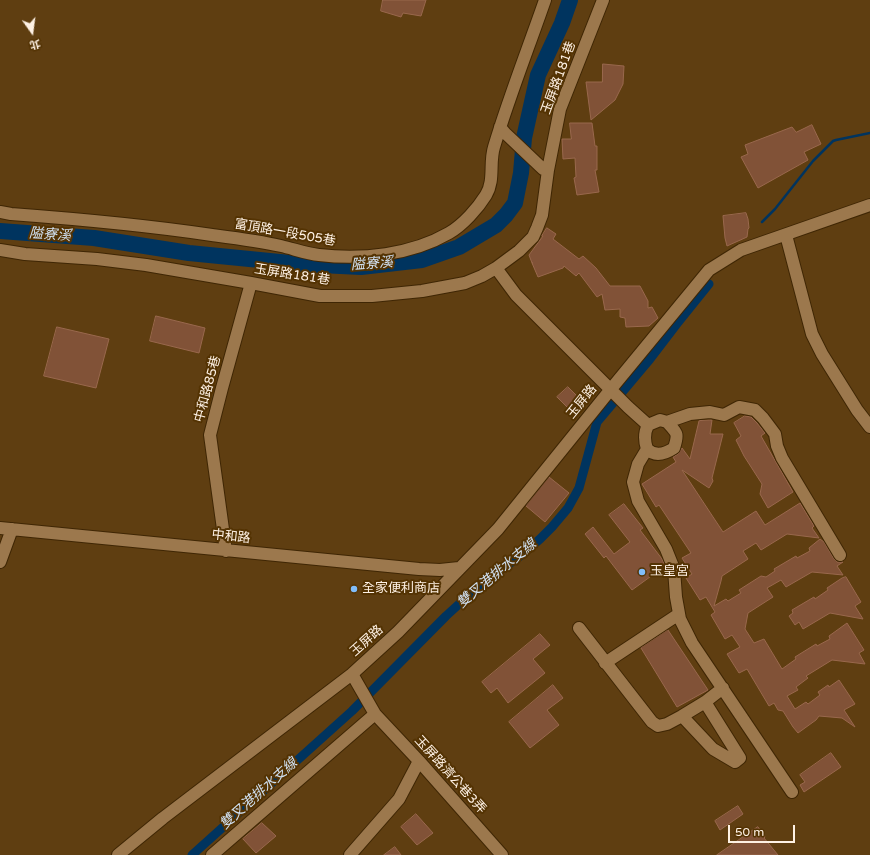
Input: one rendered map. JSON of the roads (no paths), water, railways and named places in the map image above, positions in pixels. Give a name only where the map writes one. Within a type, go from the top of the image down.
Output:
[{"type":"street","name":"富頂路一段505巷","points":[[0,212],[85,220],[211,235],[282,246],[317,255],[344,257],[391,254],[420,246],[450,233],[474,211],[486,196],[492,180],[493,150],[503,130],[545,0]]},
{"type":"street","name":"玉屏路181巷","points":[[0,250],[25,254],[146,265],[320,296],[372,296],[422,291],[465,283],[482,276],[496,268],[519,251],[532,237],[537,228],[542,214],[546,169],[560,109],[603,0]]},
{"type":"street","points":[[503,130],[546,169]]},
{"type":"street","name":"玉屏路","points":[[118,855],[163,818],[352,674],[398,632],[498,529],[709,270],[741,250],[870,205]]},
{"type":"street","points":[[786,235],[812,334],[822,354],[857,410],[870,427]]},
{"type":"street","points":[[496,268],[516,295],[628,407],[648,425]]},
{"type":"street","name":"中和路85巷","points":[[226,551],[210,435],[251,283]]},
{"type":"street","points":[[792,792],[692,643],[680,619],[676,597],[674,569],[666,549],[638,501],[633,482],[638,464],[646,449],[644,441],[645,431],[648,425],[660,420],[668,422],[690,414],[710,412],[724,415],[739,407],[755,410],[775,434],[777,446],[782,458],[840,555]]},
{"type":"street","points":[[646,449],[650,452],[658,454],[666,453],[674,448],[678,439],[676,432],[668,422]]},
{"type":"street","points":[[0,562],[6,529]]},
{"type":"street","name":"中和路","points":[[6,529],[418,569],[440,570],[459,568]]},
{"type":"street","points":[[605,663],[679,614]]},
{"type":"street","points":[[579,628],[652,722],[658,726],[667,724],[682,716],[705,702],[723,688]]},
{"type":"street","name":"玉屏路","points":[[352,674],[375,714]]},
{"type":"street","points":[[682,716],[713,749],[735,762],[740,758],[705,702]]},
{"type":"street","points":[[212,855],[375,714]]},
{"type":"street","name":"玉屏路濟公巷3弄","points":[[375,714],[419,761],[502,855]]},
{"type":"street","points":[[350,855],[399,799],[419,761]]},
{"type":"waterway","name":"隘寮溪","points":[[0,231],[94,238],[189,253],[300,264],[361,267],[422,260],[459,247],[496,225],[515,203],[521,173],[524,138],[538,75],[562,23],[570,0]]},
{"type":"waterway","points":[[762,222],[775,209],[813,161],[833,141],[870,133]]},
{"type":"waterway","name":"雙叉港排水支線","points":[[192,855],[352,711],[446,616],[481,584],[520,556],[552,527],[568,508],[579,488],[597,422],[650,359],[709,284]]},
{"type":"place","name":"玉皇宮","points":[[642,572]]},
{"type":"place","name":"全家便利商店","points":[[354,589]]}]
